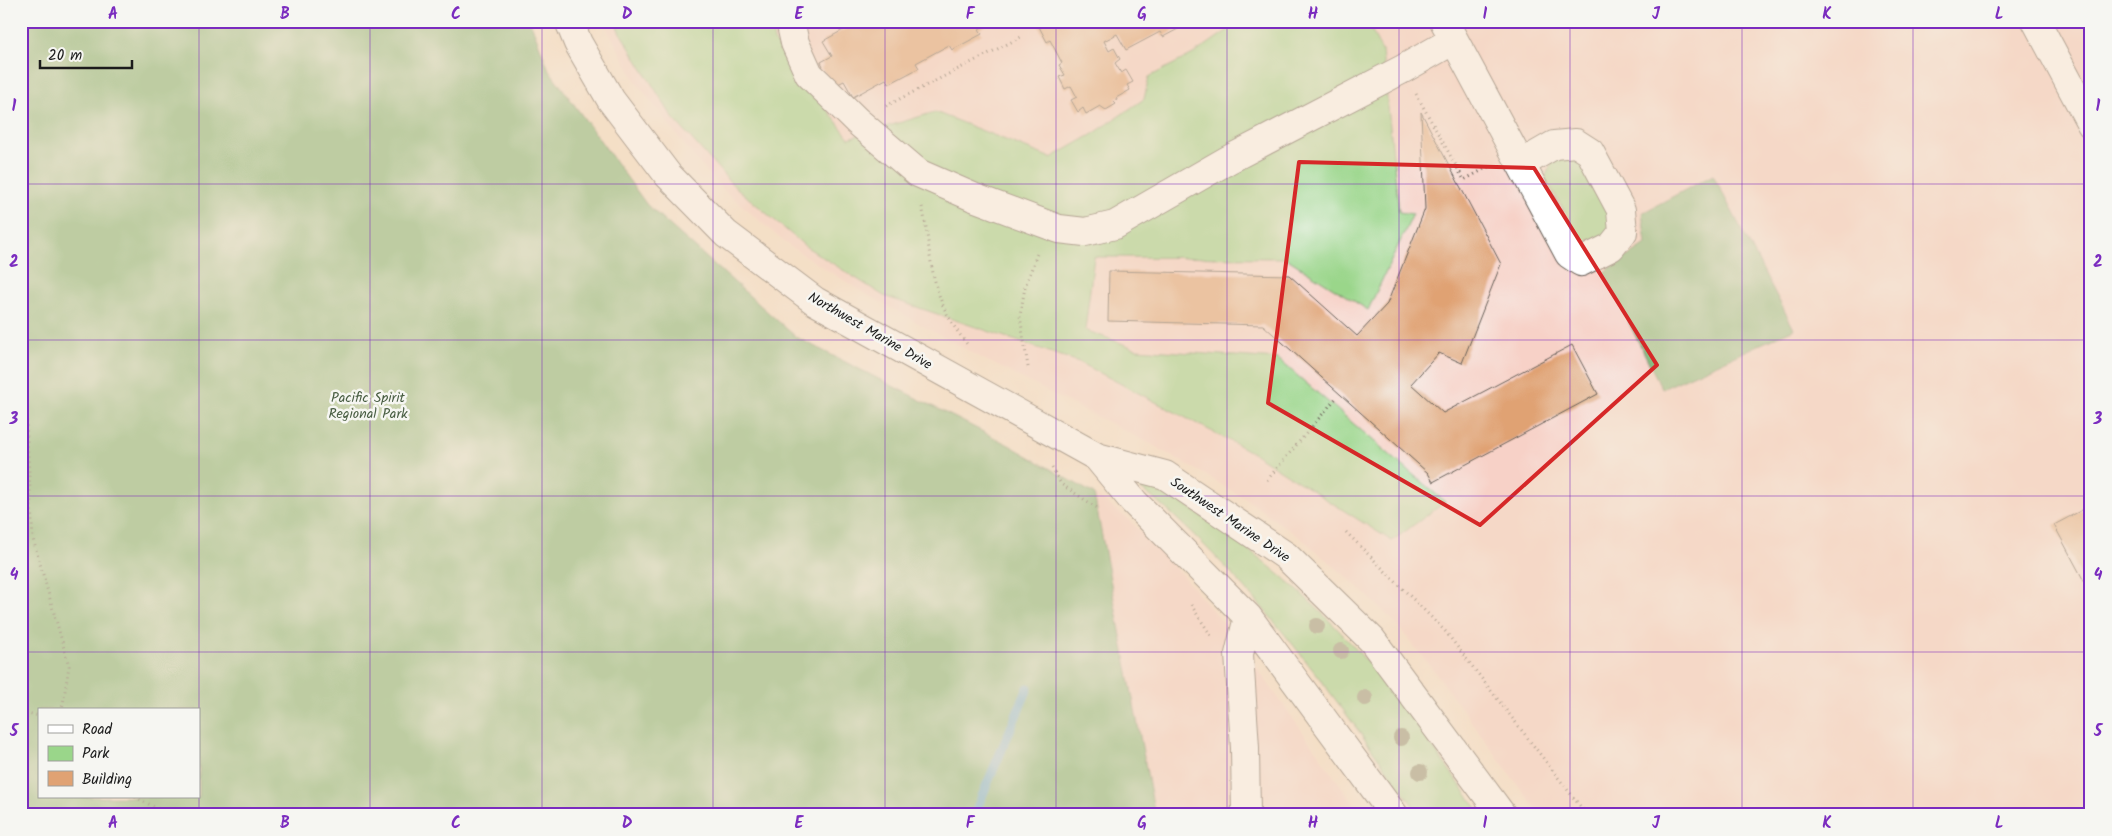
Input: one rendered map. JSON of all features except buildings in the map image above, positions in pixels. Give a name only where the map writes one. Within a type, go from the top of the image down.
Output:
[{"type":"street","name":"Northwest Marine Drive","points":[[569,21],[578,43],[611,100],[668,175],[726,234],[815,301],[1098,458]]},
{"type":"street","points":[[790,21],[795,43],[809,74],[857,121],[918,173],[973,197],[1059,229],[1085,232],[1115,225],[1228,160],[1403,69],[1449,31],[1518,158]]},
{"type":"street","points":[[2036,21],[2091,124]]},
{"type":"street","points":[[1098,458],[1134,502],[1248,617],[1394,815]]},
{"type":"street","name":"Southwest Marine Drive","points":[[1098,458],[1165,476],[1286,556],[1372,640],[1502,815]]},
{"type":"street","points":[[1246,815],[1245,748],[1238,654],[1248,617]]},
{"type":"path","points":[[857,121],[1020,37]]},
{"type":"path","points":[[1403,69],[1464,180],[1518,158]]},
{"type":"path","points":[[905,162],[923,210],[932,268],[940,300],[950,323],[966,344]]},
{"type":"path","points":[[1028,367],[1020,316],[1025,287],[1037,252],[1059,229]]},
{"type":"path","points":[[1266,480],[1337,397]]},
{"type":"path","points":[[21,412],[26,421],[33,539],[69,666],[62,708]]},
{"type":"path","points":[[1045,429],[1048,461],[1061,484],[1100,510]]},
{"type":"path","points":[[1346,532],[1445,631],[1587,815]]},
{"type":"path","points":[[1186,597],[1216,644]]},
{"type":"path","points":[[21,711],[38,716]]},
{"type":"path","points":[[138,798],[170,815]]},
{"type":"highlighted area","points":[[1299,162],[1534,168],[1657,365],[1480,525],[1268,403]]},
{"type":"shaded area","points":[[603,21],[2091,21],[2091,815],[1540,815],[1435,672],[1393,620],[1356,585],[1303,540],[1252,503],[1202,473],[1147,442],[974,354],[861,291],[788,245],[724,190],[696,160],[637,83]]},
{"type":"shaded area","points":[[1094,494],[1128,519],[1167,558],[1233,634],[1362,815],[1155,815]]},
{"type":"green space","name":"Pacific Spirit Regional Park","points":[[21,21],[530,21],[549,70],[647,205],[796,337],[1009,445],[1094,494],[1155,815],[21,815]]},
{"type":"green space","points":[[615,21],[770,21],[774,40],[849,138],[935,112],[1051,158],[1093,134],[1144,99],[1149,77],[1195,53],[1241,21],[1367,21],[1382,51],[1399,212],[1413,214],[1368,310],[1286,258],[1094,257],[1085,330],[1137,349],[1278,359],[1445,502],[1392,541],[1253,453],[1079,362],[884,296],[805,246],[732,184],[673,118],[619,31]]},
{"type":"green space","points":[[1567,153],[1583,162],[1612,218],[1611,230],[1597,240],[1580,238],[1545,178],[1555,160]]},
{"type":"green space","points":[[1713,175],[1794,329],[1662,389],[1604,272],[1646,244],[1642,213]]},
{"type":"green space","points":[[1138,481],[1170,495],[1240,543],[1320,611],[1356,649],[1387,686],[1482,815],[1420,815],[1345,712],[1266,612],[1192,533],[1138,487],[1136,484]]},
{"type":"waterway","points":[[974,815],[1028,688]]}]
